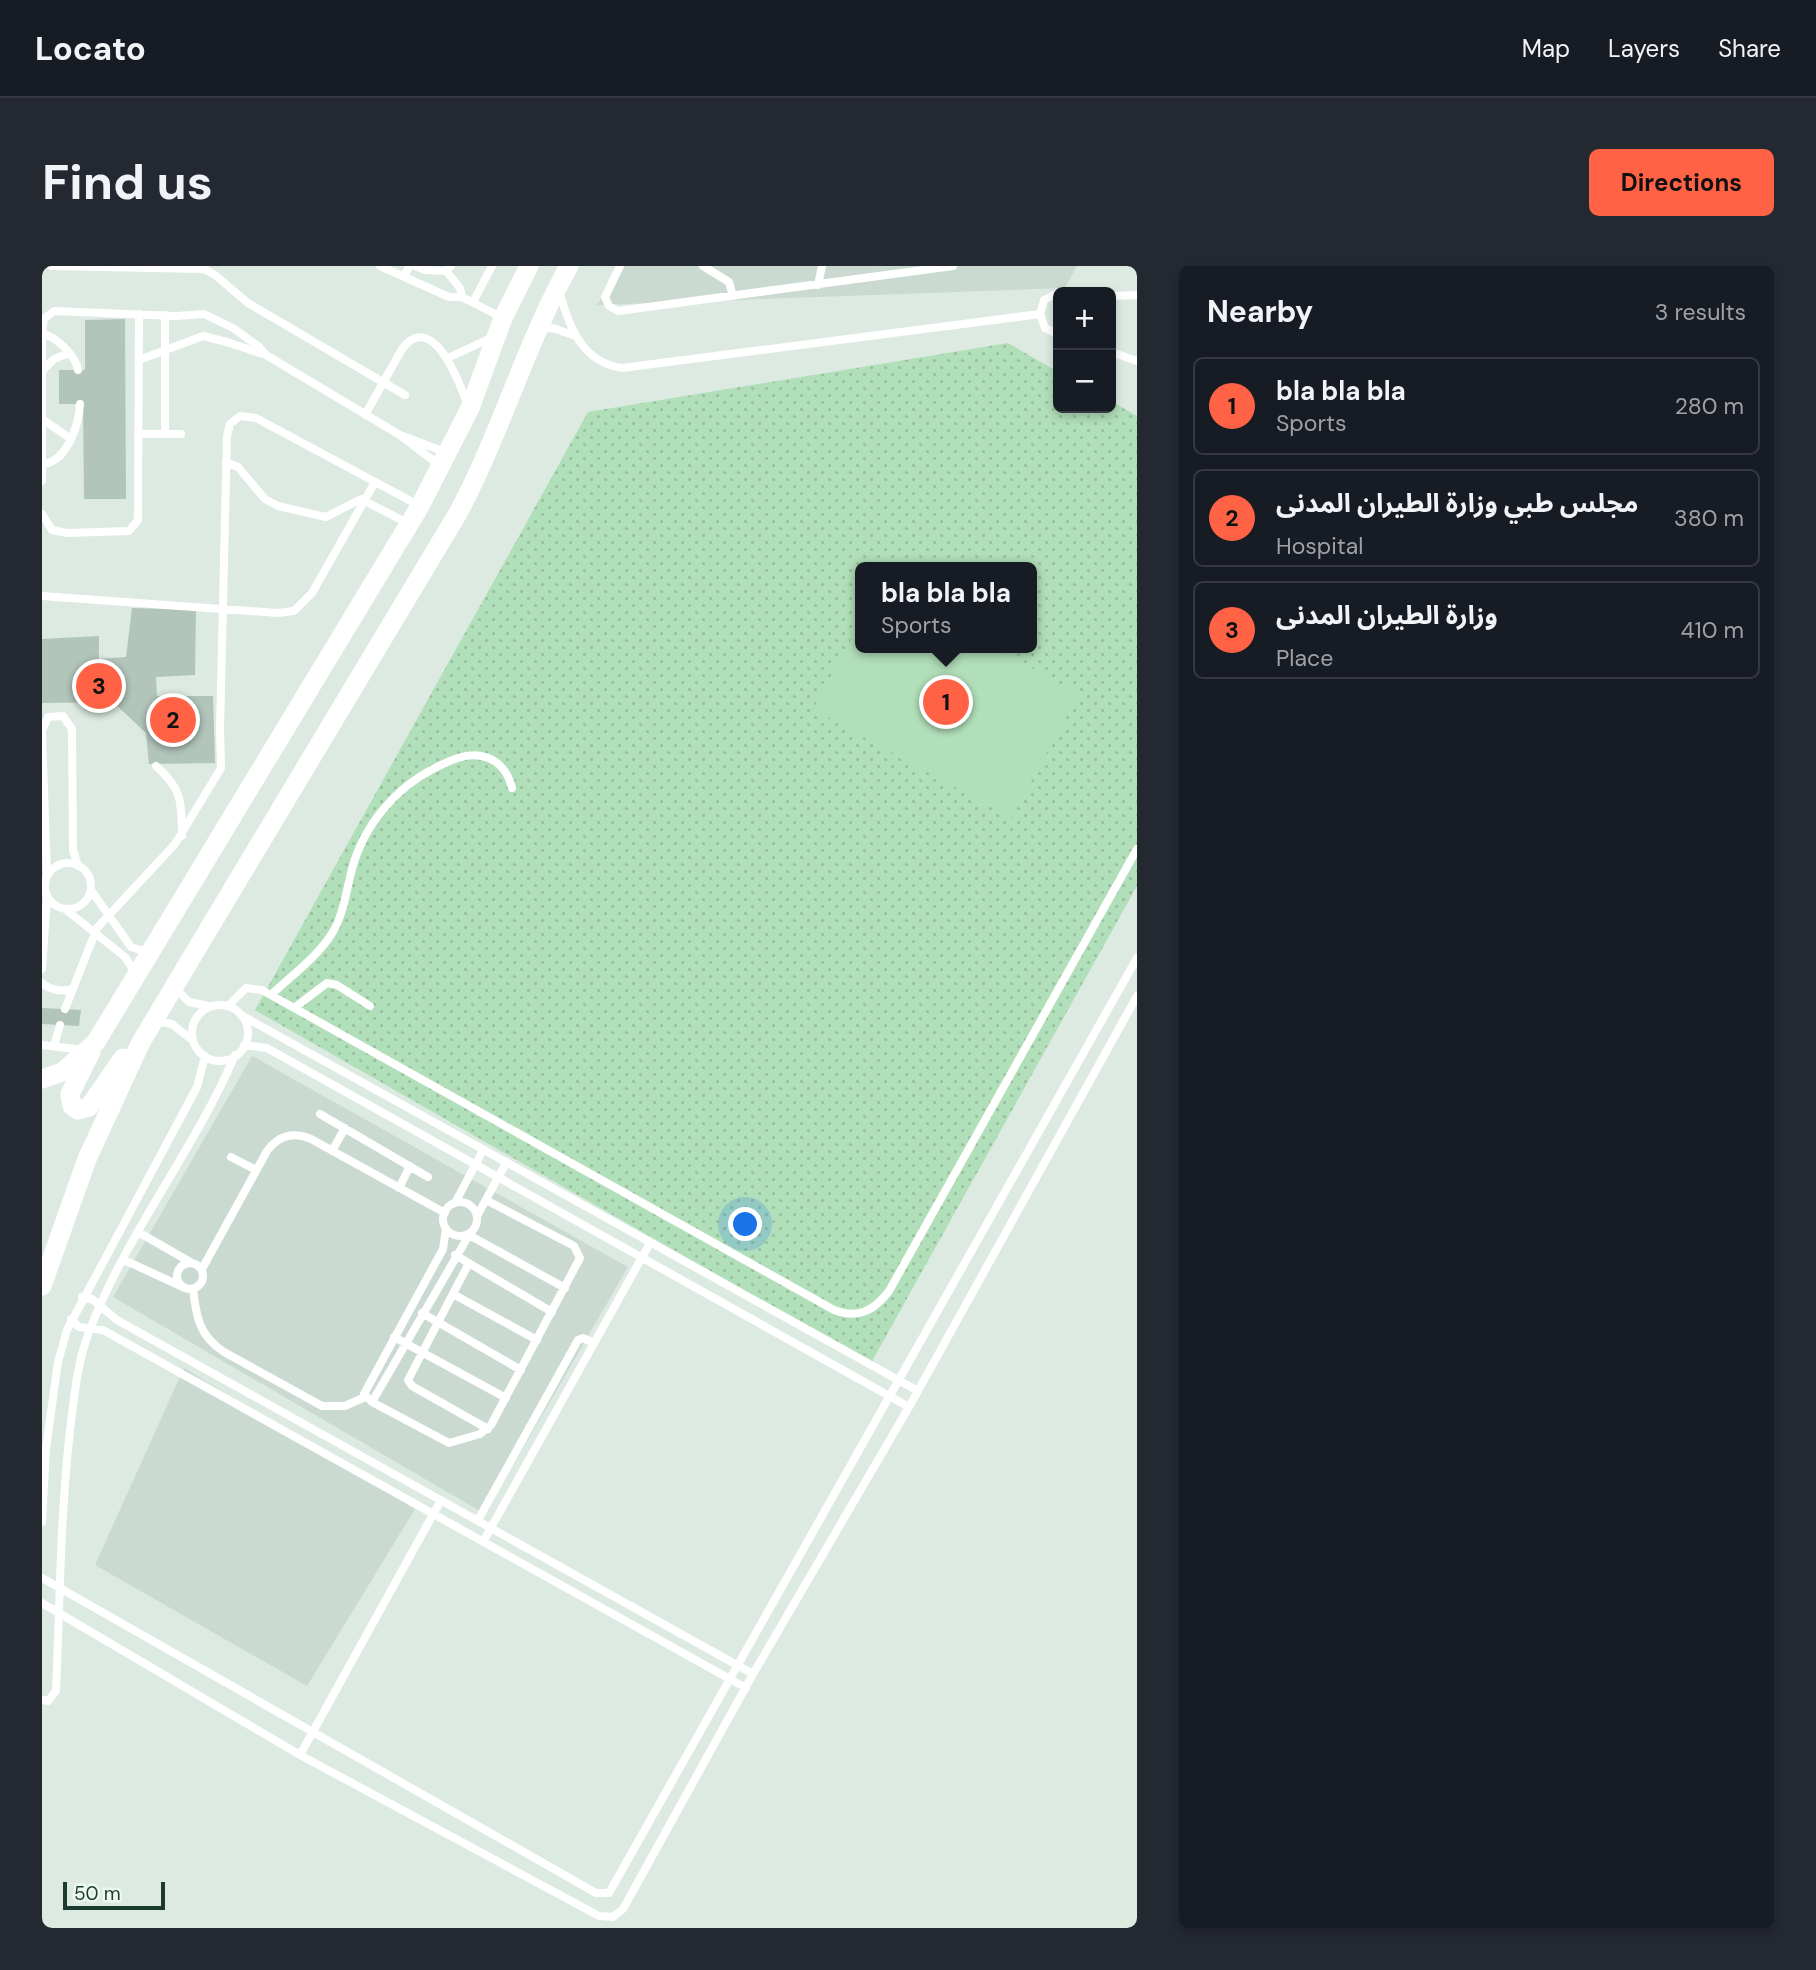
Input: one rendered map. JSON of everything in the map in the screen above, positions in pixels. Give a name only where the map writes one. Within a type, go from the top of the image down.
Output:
[{"type":"street","points":[[141,1042],[121,1060],[89,1107],[78,1110],[72,1106],[70,1094],[92,1046],[420,506],[470,408],[500,327],[528,266]]},
{"type":"street","points":[[42,1286],[87,1159],[141,1042],[458,513],[500,427],[538,329],[569,266]]},
{"type":"street","points":[[42,1079],[62,1072],[92,1046]]},
{"type":"lane","points":[[51,266],[204,269],[248,303],[405,395]]},
{"type":"lane","points":[[380,266],[453,298],[462,296],[473,302],[500,327],[448,358]]},
{"type":"lane","points":[[404,278],[409,266]]},
{"type":"lane","points":[[415,266],[425,270],[448,268],[462,296]]},
{"type":"lane","points":[[473,302],[492,266]]},
{"type":"lane","points":[[620,266],[605,297],[609,306],[618,311],[953,266]]},
{"type":"lane","points":[[703,266],[729,282],[733,296]]},
{"type":"lane","points":[[818,285],[822,266]]},
{"type":"lane","points":[[557,287],[573,335],[598,361],[622,369],[1040,314]]},
{"type":"lane","points":[[1116,296],[1137,295]]},
{"type":"lane","points":[[1053,296],[1044,300],[1040,314],[1045,328],[1053,332]]},
{"type":"lane","points":[[42,481],[42,335],[44,319],[54,311],[204,314],[233,328],[266,355],[444,460]]},
{"type":"lane","points":[[42,514],[47,525],[59,533],[121,532],[134,526],[138,520],[139,314]]},
{"type":"lane","points":[[165,315],[165,434]]},
{"type":"lane","points":[[538,329],[553,328],[573,335]]},
{"type":"lane","points":[[42,335],[48,335],[75,358],[78,370]]},
{"type":"lane","points":[[139,360],[203,336],[266,355]]},
{"type":"lane","points":[[365,415],[402,349],[414,339],[429,341],[448,358],[470,408]]},
{"type":"lane","points":[[42,370],[54,359],[69,353]]},
{"type":"lane","points":[[1116,354],[1137,361]]},
{"type":"lane","points":[[42,464],[53,461],[71,439],[78,427],[80,404]]},
{"type":"lane","points":[[65,1009],[94,933],[108,914],[182,835],[223,762],[220,729],[226,462],[230,424],[240,416],[251,416],[420,506]]},
{"type":"lane","points":[[42,420],[71,439]]},
{"type":"lane","points":[[138,434],[181,434]]},
{"type":"lane","points":[[400,435],[444,460]]},
{"type":"lane","points":[[226,462],[238,467],[265,499],[278,506],[326,517],[338,513],[356,499],[409,524]]},
{"type":"lane","points":[[42,596],[278,613],[294,611],[304,604],[375,481]]},
{"type":"lane","points":[[42,969],[47,876],[42,727],[56,714],[69,721],[72,729],[73,850],[78,866],[88,876],[91,890],[131,947],[141,950],[153,948]]},
{"type":"lane","points":[[271,995],[317,953],[332,933],[343,910],[361,845],[380,814],[399,792],[443,764],[473,755],[496,762],[507,774],[512,788]]},
{"type":"lane","points":[[156,766],[171,780],[180,795],[182,835]]},
{"type":"lane","points":[[228,1006],[247,988],[271,995],[834,1310],[859,1314],[871,1310],[889,1291],[1137,849]]},
{"type":"lane","points":[[47,876],[57,866],[78,866]]},
{"type":"lane","points":[[65,909],[79,907],[91,890]]},
{"type":"lane","points":[[47,897],[129,961],[136,976]]},
{"type":"lane","points":[[42,1578],[312,1734],[596,1893],[609,1893],[740,1666],[1137,958]]},
{"type":"lane","points":[[42,983],[64,991],[73,988]]},
{"type":"lane","points":[[294,1008],[327,983],[337,985],[370,1006]]},
{"type":"lane","points":[[174,985],[189,1002],[228,1006],[918,1391]]},
{"type":"lane","points":[[42,1603],[300,1755],[599,1916],[613,1917],[624,1909],[753,1674],[909,1407],[1137,996]]},
{"type":"lane","points":[[194,1043],[193,1024],[204,1010],[212,1006]]},
{"type":"lane","points":[[42,1700],[48,1701],[56,1691],[71,1428],[79,1370],[91,1328],[138,1232],[220,1091],[235,1055],[244,1045],[247,1030],[242,1015]]},
{"type":"lane","points":[[152,1021],[181,1028],[205,1056],[220,1060],[235,1055]]},
{"type":"lane","points":[[54,1046],[61,1025]]},
{"type":"lane","points":[[42,1045],[92,1046]]},
{"type":"lane","points":[[244,1045],[267,1048],[909,1407]]},
{"type":"lane","points":[[42,1522],[46,1448],[62,1343],[82,1297],[197,1087],[205,1056]]},
{"type":"lane","points":[[320,1114],[428,1177]]},
{"type":"lane","points":[[332,1151],[345,1128]]},
{"type":"lane","points":[[193,1289],[203,1279],[202,1269],[256,1170],[272,1145],[285,1136],[305,1136],[444,1213]]},
{"type":"lane","points":[[444,1213],[455,1203],[483,1150]]},
{"type":"lane","points":[[231,1157],[256,1170]]},
{"type":"lane","points":[[193,1289],[200,1326],[210,1342],[223,1352],[322,1406],[345,1406],[368,1400],[405,1343],[455,1255],[476,1227],[478,1216],[506,1163]]},
{"type":"lane","points":[[399,1188],[410,1166]]},
{"type":"lane","points":[[444,1213],[446,1229],[443,1249],[364,1391],[368,1400],[444,1442],[458,1442],[488,1429],[579,1262],[577,1249],[486,1200]]},
{"type":"lane","points":[[455,1203],[472,1206],[478,1216]]},
{"type":"lane","points":[[446,1229],[459,1237],[468,1235],[565,1288]]},
{"type":"lane","points":[[138,1232],[202,1269]]},
{"type":"lane","points":[[483,1542],[650,1243]]},
{"type":"lane","points":[[455,1255],[552,1312]]},
{"type":"lane","points":[[124,1260],[193,1289]]},
{"type":"lane","points":[[183,1287],[177,1274],[183,1265],[192,1263]]},
{"type":"lane","points":[[470,1264],[408,1377],[410,1383],[488,1429]]},
{"type":"lane","points":[[453,1294],[537,1340]]},
{"type":"lane","points":[[82,1297],[92,1299],[117,1320],[753,1674]]},
{"type":"lane","points":[[422,1313],[521,1370]]},
{"type":"lane","points":[[71,1319],[79,1327],[103,1330],[746,1688]]},
{"type":"lane","points":[[394,1337],[506,1398]]},
{"type":"lane","points":[[478,1520],[578,1340],[583,1338],[594,1343]]},
{"type":"lane","points":[[300,1755],[441,1500]]},
{"type":"shaded area","points":[[623,266],[1077,266],[1066,287],[1053,288],[597,305]]},
{"type":"shaded area","points":[[252,1056],[628,1267],[485,1514],[113,1297]]},
{"type":"shaded area","points":[[184,1368],[415,1509],[307,1686],[95,1565]]},
{"type":"green space","points":[[1008,343],[1053,369],[1053,413],[1116,413],[1116,404],[1137,416],[1137,886],[871,1363],[255,1010],[588,412]]},
{"type":"green space","points":[[855,633],[855,653],[1004,653],[1079,694],[1011,818],[813,709]]},
{"type":"building","points":[[125,319],[126,499],[84,499],[83,404],[59,404],[59,370],[85,370],[85,320]]},
{"type":"building","points":[[132,608],[196,610],[195,675],[156,677],[157,696],[213,696],[215,763],[149,764],[146,733],[113,702],[42,703],[42,639],[99,636],[99,659],[126,657]]},
{"type":"building","points":[[42,1008],[81,1010],[79,1026],[42,1024]]},
{"type":"place","name":"وزارة الطيران المدنى","points":[[99,686]]},
{"type":"place","name":"bla bla bla","points":[[946,702]]},
{"type":"place","name":"مجلس طبي وزارة الطيران المدنى","points":[[173,720]]}]
